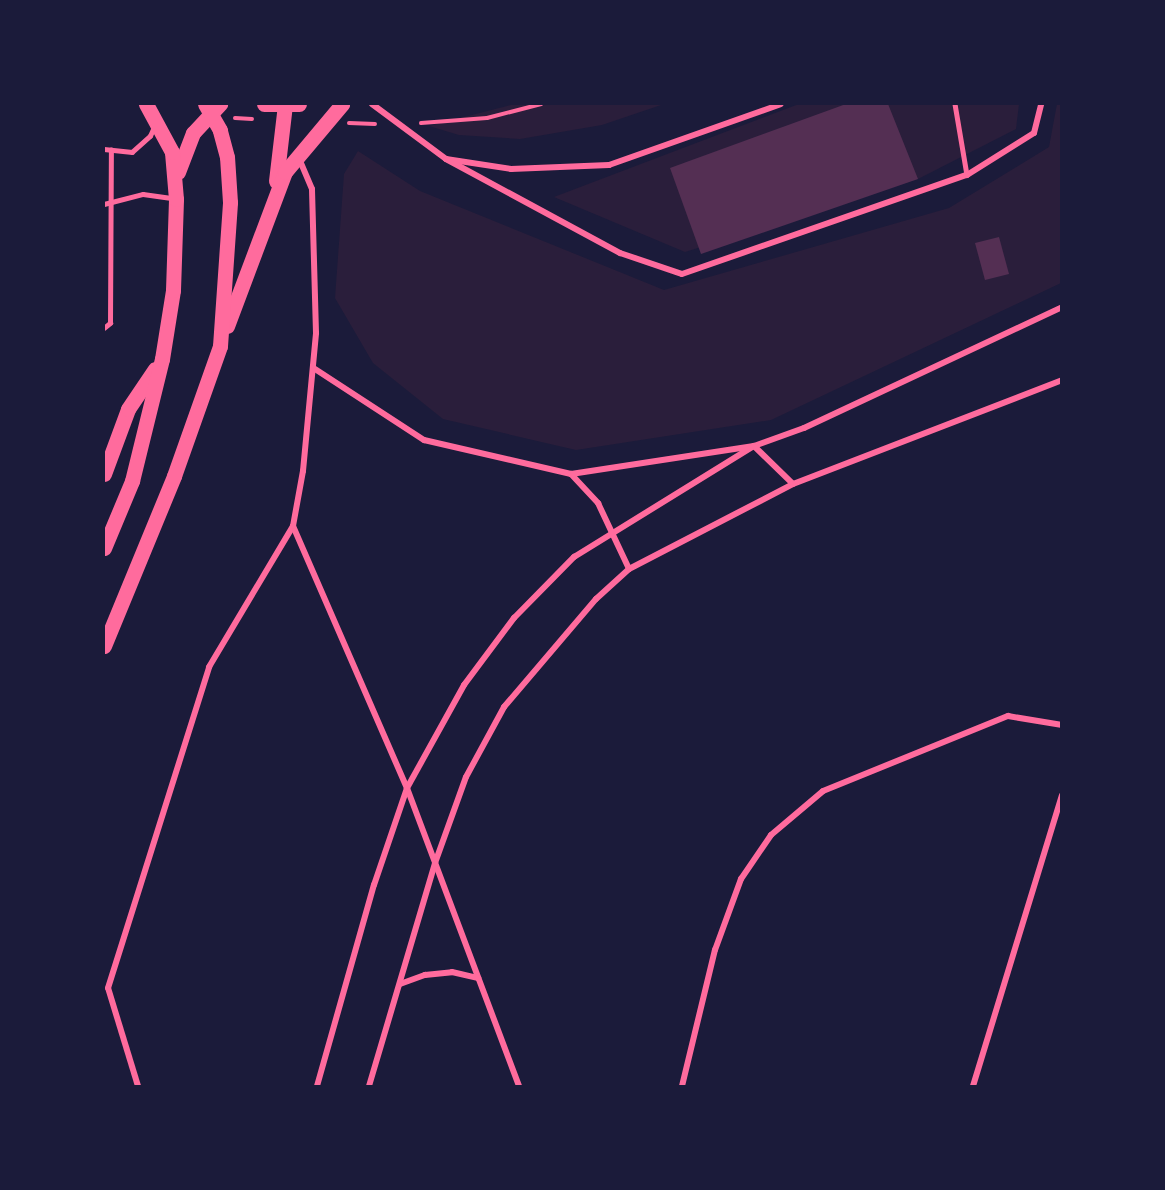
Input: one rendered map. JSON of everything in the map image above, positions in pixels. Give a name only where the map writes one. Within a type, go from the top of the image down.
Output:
[{"type":"main road","points":[[104,548],[132,481],[162,359],[172,290],[176,181],[172,152],[146,104]]},
{"type":"main road","points":[[104,646],[166,497],[274,194],[290,104],[264,104]]},
{"type":"main road","points":[[274,194],[297,153],[331,121],[342,104]]},
{"type":"main road","points":[[176,181],[183,151],[212,106]]},
{"type":"main road","points":[[212,106],[227,156],[230,202],[220,346]]},
{"type":"main road","points":[[104,474],[128,409],[162,359]]},
{"type":"street","points":[[372,104],[446,159],[620,253],[682,274],[966,175],[1034,133],[1041,104]]},
{"type":"street","points":[[446,159],[511,169],[609,165],[781,104]]},
{"type":"street","points":[[138,1086],[108,988],[209,667],[293,526],[315,369],[312,189],[297,153]]},
{"type":"street","points":[[317,1086],[374,885],[407,788],[464,685],[514,618],[574,557],[754,447],[804,428],[1062,307]]},
{"type":"street","points":[[315,369],[424,440],[570,474],[754,447]]},
{"type":"street","points":[[369,1086],[435,863],[466,777],[504,707],[553,646],[628,569],[793,484],[1062,380]]},
{"type":"street","points":[[754,447],[793,484]]},
{"type":"street","points":[[570,474],[598,503],[628,569]]},
{"type":"street","points":[[293,526],[407,788],[519,1086]]},
{"type":"street","points":[[682,1086],[719,940],[741,879],[771,835],[823,791],[1008,716],[1062,725]]},
{"type":"street","points":[[973,1086],[1062,795]]},
{"type":"street","points":[[400,984],[425,975],[452,972],[478,978]]},
{"type":"lane","points":[[955,104],[966,175]]},
{"type":"lane","points":[[104,149],[132,152],[150,136],[156,121]]},
{"type":"lane","points":[[104,328],[110,323],[113,204],[111,150]]},
{"type":"lane","points":[[104,204],[113,204],[143,194],[176,199]]},
{"type":"shaded area","points":[[515,104],[664,104],[602,125],[520,139],[459,135],[429,126]]},
{"type":"shaded area","points":[[799,104],[1019,104],[1016,129],[918,179],[685,252],[554,197]]},
{"type":"shaded area","points":[[1057,104],[1061,104],[1061,283],[771,420],[576,450],[443,419],[373,363],[335,298],[344,174],[358,151],[420,191],[664,290],[949,208],[1049,147]]},
{"type":"building","points":[[846,104],[888,104],[918,179],[701,254],[670,168]]},
{"type":"building","points":[[999,237],[1009,274],[985,280],[975,243]]}]
